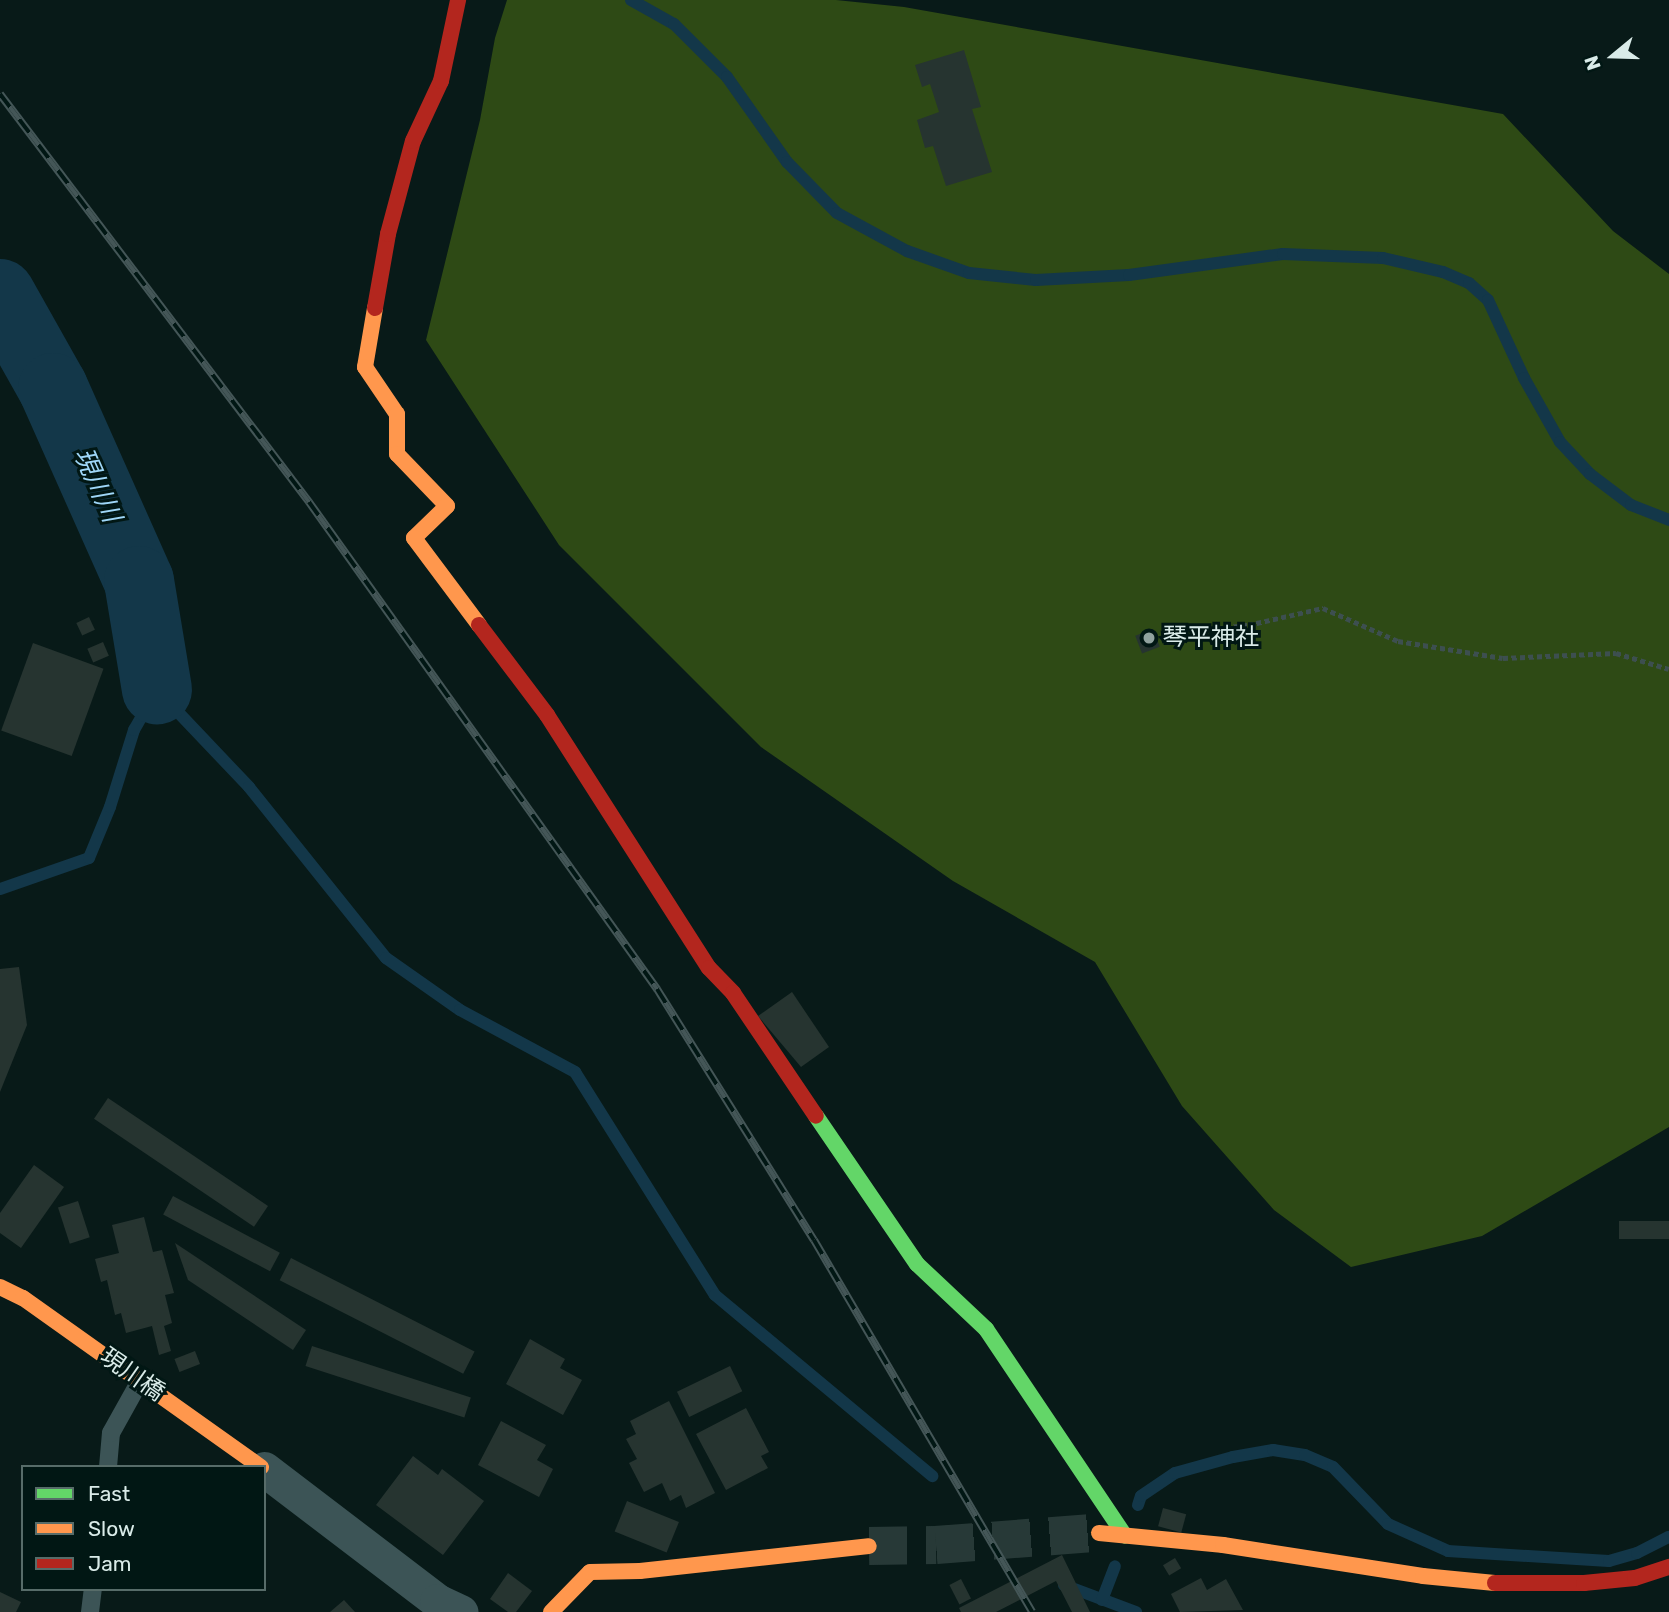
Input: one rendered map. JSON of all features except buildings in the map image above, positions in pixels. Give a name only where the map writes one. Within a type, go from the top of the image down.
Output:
[{"type":"street","points":[[458,0],[441,81],[413,142],[388,234],[365,367],[397,414],[397,454],[447,506],[414,538],[547,715],[709,968],[733,993],[917,1264],[986,1329],[1125,1536]]},
{"type":"street","name":"現川橋","points":[[0,1287],[23,1298],[259,1465]]},
{"type":"street","name":"現川橋","points":[[266,1470],[437,1601],[461,1612]]},
{"type":"street","points":[[1093,1533],[1223,1545],[1423,1576],[1507,1584],[1584,1583],[1635,1578],[1669,1567]]},
{"type":"street","points":[[551,1612],[590,1572],[640,1571],[869,1546]]},
{"type":"lane","points":[[108,1465],[111,1433],[140,1381]]},
{"type":"lane","points":[[90,1612],[93,1591]]},
{"type":"path","points":[[1182,632],[1248,625],[1323,608],[1398,641],[1503,658],[1616,653],[1669,669]]},
{"type":"green space","points":[[507,0],[836,0],[904,7],[1503,114],[1613,231],[1669,274],[1669,1127],[1482,1236],[1351,1267],[1274,1210],[1182,1106],[1095,962],[953,881],[761,747],[559,545],[426,340],[480,120],[495,38]]},
{"type":"waterway","points":[[631,0],[674,24],[727,77],[787,162],[837,213],[907,251],[969,273],[1036,280],[1129,275],[1283,254],[1383,258],[1443,272],[1469,283],[1488,300],[1524,378],[1560,442],[1590,474],[1631,505],[1669,520]]},
{"type":"waterway","name":"現川川","points":[[0,294],[53,388],[139,581],[157,690]]},
{"type":"waterway","points":[[0,889],[89,858],[110,807],[134,730],[157,690],[249,787],[386,958],[460,1010],[575,1072],[715,1295],[932,1476]]},
{"type":"waterway","points":[[1138,1505],[1141,1496],[1175,1473],[1233,1457],[1273,1450],[1305,1455],[1333,1467],[1388,1524],[1448,1551],[1609,1561],[1637,1553],[1669,1537]]},
{"type":"waterway","points":[[1102,1600],[1115,1566]]},
{"type":"waterway","points":[[1064,1585],[1136,1612]]},
{"type":"tunnel","points":[[869,1546],[936,1545],[1093,1533]]},
{"type":"railway","points":[[0,94],[309,502],[657,989],[814,1240],[1032,1612]]},
{"type":"traffic: fast","points":[[816,1116],[917,1264],[986,1329],[1125,1536]]},
{"type":"traffic: slow","points":[[375,308],[365,367],[397,414],[397,454],[447,506],[414,538],[479,625]]},
{"type":"traffic: slow","points":[[0,1287],[23,1298],[258,1465]]},
{"type":"traffic: slow","points":[[1099,1533],[1223,1545],[1423,1576],[1495,1583]]},
{"type":"traffic: slow","points":[[551,1612],[590,1572],[640,1571],[869,1546]]},
{"type":"traffic: jam","points":[[375,308],[388,234],[413,141],[441,81],[458,0]]},
{"type":"traffic: jam","points":[[479,625],[547,715],[709,968],[733,993],[816,1116]]},
{"type":"traffic: jam","points":[[1495,1583],[1584,1583],[1635,1578],[1669,1567]]},
{"type":"place","name":"琴平神社","points":[[1149,638]]}]
